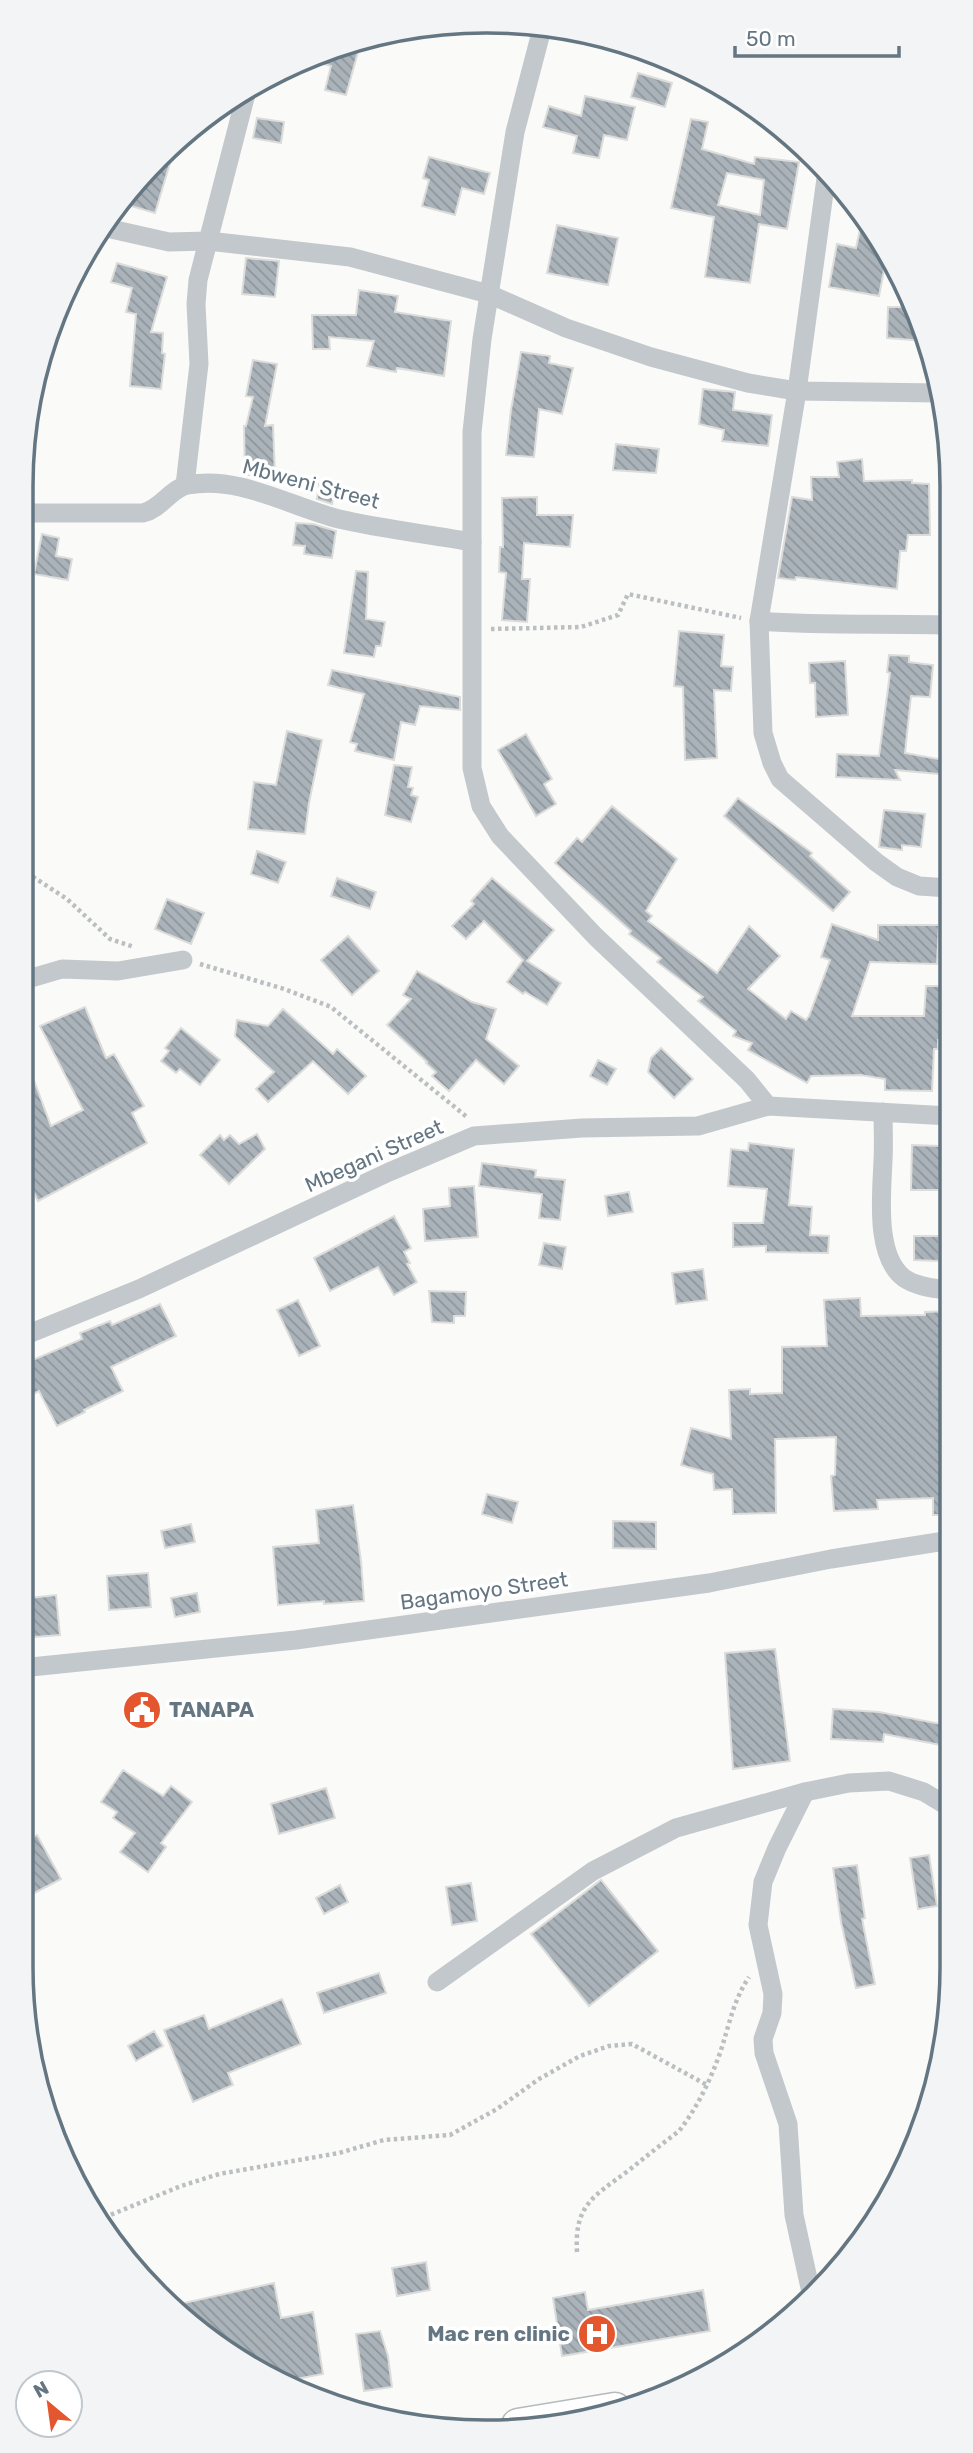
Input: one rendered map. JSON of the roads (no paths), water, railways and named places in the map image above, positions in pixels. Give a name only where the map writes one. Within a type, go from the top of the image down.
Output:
[{"type":"street","points":[[540,36],[515,132],[489,294],[472,432],[472,768],[481,806],[500,836],[567,906],[747,1080],[768,1106]]},
{"type":"street","points":[[33,513],[144,513],[155,509],[185,485],[199,364],[196,304],[198,280],[243,105]]},
{"type":"street","points":[[825,186],[797,391],[759,621],[764,733],[772,764],[780,779],[866,854],[897,877],[919,886],[940,887]]},
{"type":"street","points":[[113,230],[169,242],[208,241],[350,257],[489,294],[566,328],[651,357],[748,383],[797,391],[930,393]]},
{"type":"street","name":"Mbweni Street","points":[[185,485],[218,484],[249,489],[341,519],[472,542]]},
{"type":"street","points":[[759,621],[805,625],[940,625]]},
{"type":"street","points":[[33,977],[62,969],[118,971],[183,960]]},
{"type":"street","name":"Mbegani Street","points":[[33,1332],[139,1289],[401,1167],[474,1136],[582,1128],[698,1126],[768,1106],[940,1115]]},
{"type":"street","points":[[883,1112],[880,1198],[887,1250],[894,1266],[903,1277],[922,1286],[940,1289]]},
{"type":"street","name":"Bagamoyo Street","points":[[33,1667],[296,1640],[709,1583],[831,1559],[940,1543]]},
{"type":"street","points":[[437,1982],[593,1871],[676,1828],[805,1792],[849,1783],[889,1781],[924,1792],[940,1802]]},
{"type":"street","points":[[805,1792],[776,1848],[763,1882],[758,1924],[773,1994],[772,2013],[763,2039],[764,2053],[788,2124],[794,2215],[809,2285]]},
{"type":"place","name":"TANAPA","points":[[142,1710]]},
{"type":"place","name":"Mac ren clinic","points":[[597,2334]]}]
